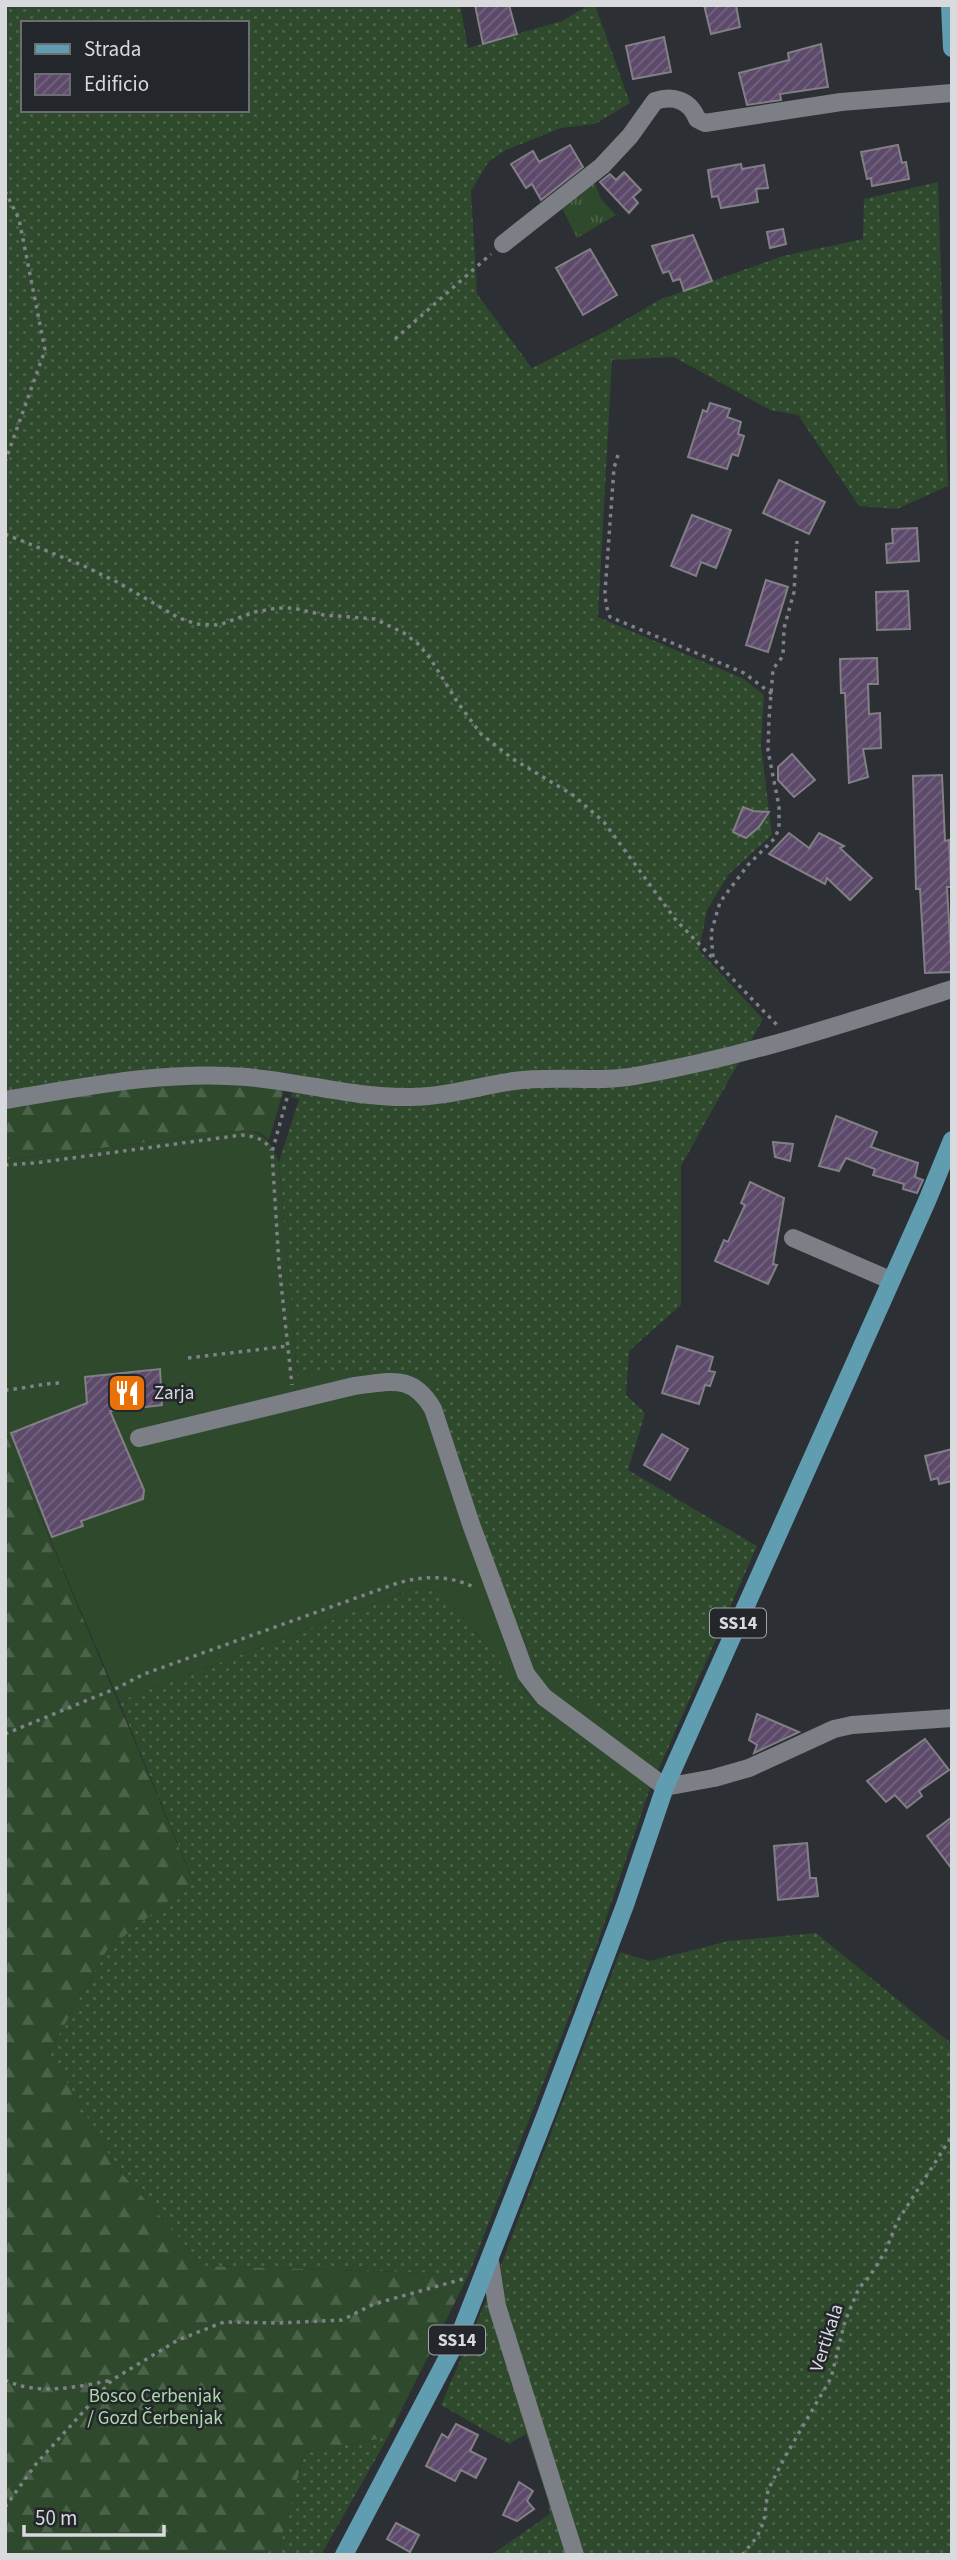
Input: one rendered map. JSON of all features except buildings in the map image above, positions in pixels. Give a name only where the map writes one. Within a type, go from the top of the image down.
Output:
[{"type":"main road","points":[[950,5],[952,48]]},
{"type":"main road","name":"SS14","points":[[344,2555],[460,2334],[625,1905],[665,1787],[927,1202],[952,1140]]},
{"type":"street","points":[[503,244],[601,166],[630,136],[654,101],[673,98],[685,103],[697,119],[705,123],[841,102],[952,93]]},
{"type":"street","points":[[5,1100],[156,1077],[202,1075],[291,1083],[370,1096],[440,1096],[516,1080],[632,1076],[789,1041],[952,989]]},
{"type":"street","points":[[793,1238],[890,1280]]},
{"type":"street","points":[[139,1438],[354,1386],[409,1383],[424,1394],[440,1427],[526,1674],[544,1697],[665,1787],[749,1768],[834,1729],[952,1718]]},
{"type":"street","points":[[487,2267],[575,2555]]},
{"type":"path","points":[[5,191],[19,219],[45,350],[5,462]]},
{"type":"path","points":[[395,339],[503,244]]},
{"type":"path","points":[[618,456],[614,468],[605,592],[610,617],[744,673],[772,694]]},
{"type":"path","points":[[5,534],[84,566],[179,618],[197,624],[219,625],[255,612],[293,608],[324,615],[375,619],[404,633],[430,658],[481,734],[513,759],[573,795],[604,822],[675,919],[789,1041]]},
{"type":"path","points":[[713,959],[711,933],[720,902],[748,865],[775,838],[779,828],[779,806],[768,751],[774,670],[783,656],[784,628],[794,592],[797,541]]},
{"type":"path","points":[[291,1083],[272,1152],[295,1399]]},
{"type":"path","points":[[5,1165],[242,1135],[259,1138],[267,1143],[272,1152]]},
{"type":"path","points":[[188,1357],[288,1346]]},
{"type":"path","points":[[5,1390],[44,1383],[61,1383]]},
{"type":"path","points":[[5,1734],[117,1688],[144,1674],[414,1578],[449,1578],[498,1599]]},
{"type":"path","name":"Vertikala","points":[[742,2555],[757,2537],[764,2521],[768,2490],[831,2378],[845,2321],[859,2288],[881,2258],[908,2203],[952,2136]]},
{"type":"path","points":[[5,2507],[36,2464],[112,2380],[178,2340],[224,2322],[342,2320],[374,2304],[487,2267]]},
{"type":"path","points":[[5,2380],[36,2389],[77,2387],[112,2380]]},
{"type":"green space","points":[[5,5],[460,5],[468,48],[562,21],[589,5],[595,5],[630,103],[595,124],[561,128],[506,150],[489,161],[471,191],[477,294],[532,368],[606,331],[661,299],[783,256],[863,239],[864,199],[938,182],[948,486],[897,509],[859,506],[798,415],[770,410],[674,357],[612,360],[598,617],[744,679],[764,695],[761,745],[772,835],[728,875],[707,910],[699,950],[763,1019],[681,1166],[681,1305],[629,1351],[626,1395],[645,1413],[628,1470],[757,1546],[661,1764],[540,1668],[513,1619],[297,1375],[279,1162],[299,1099],[291,1097],[295,1074],[227,1067],[5,1092]]},
{"type":"green space","points":[[592,176],[601,199],[616,215],[577,238],[558,200]]},
{"type":"green space","points":[[187,1082],[245,1084],[284,1089],[269,1140],[260,1133],[246,1130],[5,1160],[5,1106],[99,1090]]},
{"type":"green space","points":[[246,1130],[268,1141],[279,1162],[297,1375],[428,1371],[513,1619],[540,1668],[661,1764],[648,1794],[539,1708],[441,1591],[416,1588],[119,1701],[5,1432],[5,1160]]},
{"type":"green space","name":"Bosco Cerbenjak / Gozd Čerbenjak","points":[[5,1432],[193,1881],[107,1950],[49,2052],[116,2167],[204,2266],[469,2274],[388,2437],[304,2453],[279,2550],[241,2555],[5,2555]]},
{"type":"green space","points":[[416,1588],[441,1591],[539,1708],[648,1794],[597,1945],[469,2274],[204,2266],[116,2167],[49,2052],[107,1950],[193,1880],[119,1701]]},
{"type":"green space","points":[[816,1933],[952,2044],[952,2555],[491,2555],[550,2514],[548,2500],[526,2434],[509,2444],[441,2405],[499,2270],[620,1952],[650,1961],[728,1941]]},
{"type":"green space","points":[[388,2437],[321,2555],[241,2555],[279,2550],[304,2453]]},
{"type":"place","name":"Zarja","points":[[127,1393]]}]
